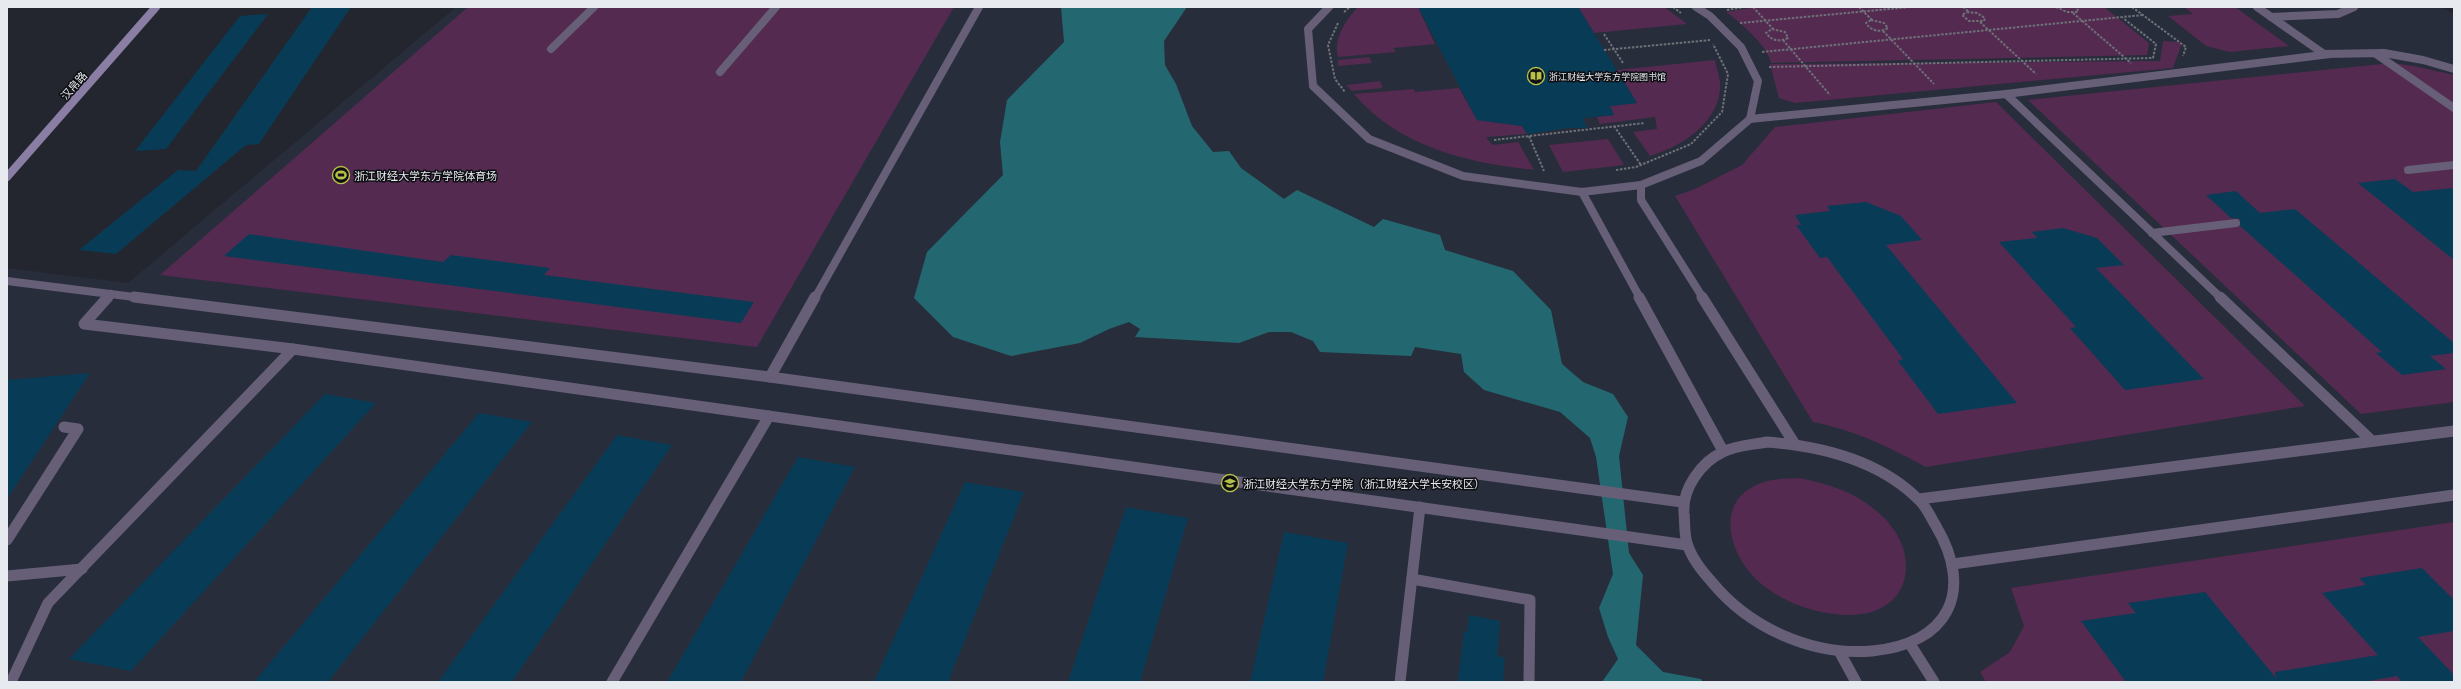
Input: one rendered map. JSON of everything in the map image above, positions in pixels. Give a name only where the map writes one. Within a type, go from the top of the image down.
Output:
[{"type":"street","name":"汉帛路","points":[[7,177],[156,7]]},
{"type":"street","points":[[551,50],[594,7]]},
{"type":"street","points":[[720,72],[776,7]]},
{"type":"street","points":[[770,377],[979,7]]},
{"type":"street","points":[[1329,7],[1308,29],[1313,86],[1369,139],[1463,176],[1582,192],[1641,185],[1701,161],[1750,120],[1835,109],[2006,94],[2330,54]]},
{"type":"street","points":[[1696,7],[1710,16],[1741,47],[1758,81],[1750,120]]},
{"type":"street","points":[[2257,7],[2324,54],[2376,54],[2423,60],[2454,69]]},
{"type":"street","points":[[2272,17],[2338,14],[2354,7]]},
{"type":"street","points":[[2376,54],[2454,108]]},
{"type":"street","points":[[2006,94],[2372,441]]},
{"type":"street","points":[[2408,170],[2454,165]]},
{"type":"street","points":[[1641,185],[1641,200],[1794,443]]},
{"type":"street","points":[[1582,192],[1723,451]]},
{"type":"street","points":[[2152,233],[2236,223]]},
{"type":"street","points":[[7,281],[770,377],[1682,502]]},
{"type":"street","points":[[110,294],[84,324],[293,348],[1687,545]]},
{"type":"street","points":[[12,682],[48,603],[293,348]]},
{"type":"street","points":[[612,682],[769,416]]},
{"type":"street","points":[[7,540],[78,429],[64,427]]},
{"type":"street","points":[[1919,499],[2454,431]]},
{"type":"street","points":[[1767,442],[1794,443],[1831,450],[1868,465],[1919,499],[1948,544],[1956,576],[1950,606],[1932,630],[1910,644],[1872,652],[1840,651],[1799,642],[1761,625],[1728,601],[1703,574],[1687,545],[1682,502],[1689,485],[1710,461],[1723,451],[1767,442]]},
{"type":"street","points":[[1953,564],[2454,495]]},
{"type":"street","points":[[1400,682],[1420,507]]},
{"type":"street","points":[[7,576],[82,568]]},
{"type":"street","points":[[1412,579],[1530,600],[1529,682]]},
{"type":"street","points":[[1910,644],[1934,682]]},
{"type":"street","points":[[1840,651],[1856,682]]},
{"type":"path","points":[[1673,7],[1687,18]]},
{"type":"path","points":[[1720,11],[1744,7]]},
{"type":"path","points":[[1753,7],[1773,29],[1787,34],[1788,38],[1783,40]]},
{"type":"path","points":[[1859,7],[1872,20],[1887,24],[1888,28],[1883,31]]},
{"type":"path","points":[[1741,28],[1736,23],[1911,7]]},
{"type":"path","points":[[1963,7],[1968,12]]},
{"type":"path","points":[[2056,7],[2061,11],[2073,13],[2078,12],[2077,7]]},
{"type":"path","points":[[2132,7],[2186,47],[2181,62]]},
{"type":"path","points":[[1980,22],[1985,20],[1983,16],[1968,12],[1962,13],[1964,18],[1980,22],[2038,76]]},
{"type":"path","points":[[2073,13],[2137,67]]},
{"type":"path","points":[[1762,52],[2143,15]]},
{"type":"path","points":[[1769,73],[1768,66],[1805,67],[2153,58],[2156,44],[2124,18]]},
{"type":"path","points":[[1339,20],[1328,45],[1335,79],[1350,97]]},
{"type":"path","points":[[1872,20],[1867,22],[1867,27],[1883,31],[1936,86]]},
{"type":"path","points":[[1773,29],[1767,31],[1767,36],[1783,40],[1830,96]]},
{"type":"path","points":[[1604,34],[1623,63]]},
{"type":"path","points":[[1604,50],[1710,39],[1728,74],[1722,112],[1691,144],[1641,165],[1612,170]]},
{"type":"path","points":[[1758,47],[1762,52],[1763,58]]},
{"type":"path","points":[[1494,140],[1645,123]]},
{"type":"path","points":[[1614,126],[1641,165]]},
{"type":"path","points":[[1529,136],[1546,174],[1539,174]]},
{"type":"shaded area","name":"浙江财经大学东方学院（浙江财经大学长安校区）","points":[[456,7],[2440,7],[2454,14],[2454,682],[7,682],[7,268],[128,283]]},
{"type":"shaded area","points":[[468,7],[954,7],[757,347],[160,275]]},
{"type":"shaded area","points":[[1358,7],[1427,7],[1419,10],[1435,44],[1393,48],[1396,52],[1338,57],[1337,43],[1339,37],[1345,24]]},
{"type":"shaded area","points":[[1578,7],[1664,7],[1687,24],[1594,33]]},
{"type":"shaded area","points":[[1755,7],[2104,7],[2149,43],[2147,55],[1771,63],[1765,49],[1759,42],[1746,28],[1726,12]]},
{"type":"shaded area","points":[[2184,7],[2235,7],[2289,46],[2229,52],[2206,46],[2168,16],[2193,14]]},
{"type":"shaded area","points":[[2163,41],[2179,42],[2181,46],[2173,68],[1795,103],[1779,98],[1770,64],[2160,61]]},
{"type":"shaded area","points":[[1369,57],[1372,63],[1338,66],[1338,60]]},
{"type":"shaded area","points":[[1715,60],[1720,82],[1719,96],[1715,108],[1708,120],[1698,130],[1675,146],[1650,156],[1633,132],[1657,129],[1655,117],[1600,124],[1597,117],[1614,115],[1610,106],[1637,103],[1617,70]]},
{"type":"shaded area","points":[[2392,63],[2414,66],[2454,75],[2454,402],[2361,414],[2028,100]]},
{"type":"shaded area","points":[[1380,81],[1383,88],[1352,91],[1346,85]]},
{"type":"shaded area","points":[[1459,88],[1477,120],[1522,126],[1527,134],[1486,137],[1492,145],[1518,142],[1534,170],[1484,163],[1436,149],[1413,139],[1392,127],[1372,112],[1354,94],[1414,89],[1415,92]]},
{"type":"shaded area","points":[[1996,102],[2305,406],[1926,467],[1871,440],[1844,430],[1813,422],[1675,196],[1695,189],[1742,165],[1775,127]]},
{"type":"shaded area","points":[[1608,139],[1624,165],[1563,172],[1549,145]]},
{"type":"shaded area","points":[[1799,478],[1822,483],[1853,495],[1872,507],[1894,530],[1902,546],[1906,563],[1905,578],[1899,593],[1888,604],[1872,612],[1851,615],[1840,615],[1807,608],[1797,605],[1768,589],[1754,577],[1742,562],[1734,546],[1731,529],[1732,513],[1739,499],[1752,487],[1772,480]]},
{"type":"shaded area","points":[[2454,522],[2454,682],[1986,682],[1980,672],[2010,652],[2024,626],[2011,588]]},
{"type":"water","points":[[1061,7],[1187,7],[1164,41],[1165,65],[1176,84],[1192,126],[1213,152],[1229,151],[1241,168],[1284,199],[1297,190],[1374,227],[1383,219],[1440,235],[1445,250],[1513,271],[1551,310],[1562,364],[1583,382],[1613,394],[1628,417],[1619,456],[1629,553],[1643,575],[1636,645],[1663,672],[1701,679],[1703,682],[1602,682],[1618,659],[1608,637],[1599,608],[1613,574],[1596,457],[1590,438],[1560,412],[1484,390],[1464,372],[1461,354],[1415,347],[1411,356],[1320,352],[1313,341],[1291,332],[1269,332],[1239,343],[1135,337],[1140,329],[1129,322],[1109,329],[1080,343],[1011,356],[953,337],[914,298],[927,252],[1003,175],[1000,142],[1007,100],[1064,42]]},
{"type":"building","points":[[312,7],[351,7],[259,144],[246,145],[116,254],[79,250],[178,170],[196,171]]},
{"type":"building","name":"浙江财经大学东方学院图书馆","points":[[1418,7],[1578,7],[1637,103],[1610,106],[1614,115],[1583,118],[1587,128],[1568,128],[1527,134],[1522,126],[1477,120]]},
{"type":"building","points":[[268,14],[166,149],[135,151],[240,16]]},
{"type":"building","points":[[2395,179],[2413,192],[2454,188],[2454,260],[2358,183]]},
{"type":"building","points":[[2236,191],[2260,213],[2295,209],[2454,343],[2454,353],[2430,356],[2446,369],[2402,375],[2376,353],[2382,352],[2240,226],[2240,219],[2231,218],[2206,195]]},
{"type":"building","points":[[1866,202],[1901,216],[1922,240],[1886,245],[2017,403],[1938,414],[1898,361],[1903,359],[1827,257],[1820,258],[1796,225],[1801,225],[1795,215],[1830,211],[1827,206]]},
{"type":"building","points":[[2063,228],[2097,238],[2124,265],[2096,268],[2204,379],[2125,390],[2070,328],[2076,327],[1999,242],[2037,238],[2032,232]]},
{"type":"building","points":[[249,234],[443,262],[451,255],[550,268],[544,275],[754,302],[741,323],[224,256]]},
{"type":"building","points":[[90,373],[7,499],[7,380]]},
{"type":"building","points":[[325,394],[376,403],[131,671],[69,659]]},
{"type":"building","points":[[479,413],[532,422],[328,682],[254,682]]},
{"type":"building","points":[[617,435],[672,445],[512,682],[438,682]]},
{"type":"building","points":[[798,457],[855,467],[741,682],[667,682]]},
{"type":"building","points":[[965,482],[1024,492],[948,682],[874,682]]},
{"type":"building","points":[[1126,507],[1188,518],[1140,682],[1068,682]]},
{"type":"building","points":[[1284,532],[1348,543],[1323,682],[1250,682]]},
{"type":"building","points":[[2422,568],[2454,600],[2454,631],[2418,637],[2454,675],[2454,682],[2402,682],[2397,676],[2363,682],[2126,682],[2081,621],[2136,613],[2128,603],[2205,592],[2276,678],[2275,672],[2378,655],[2322,593],[2366,585],[2359,578]]},
{"type":"building","points":[[1469,615],[1500,621],[1497,656],[1505,658],[1503,682],[1458,682],[1464,631],[1467,632]]},
{"type":"place","name":"浙江财经大学东方学院图书馆","points":[[1536,76]]},
{"type":"place","name":"浙江财经大学东方学院体育场","points":[[341,175]]},
{"type":"place","name":"浙江财经大学东方学院（浙江财经大学长安校区）","points":[[1230,483]]}]
